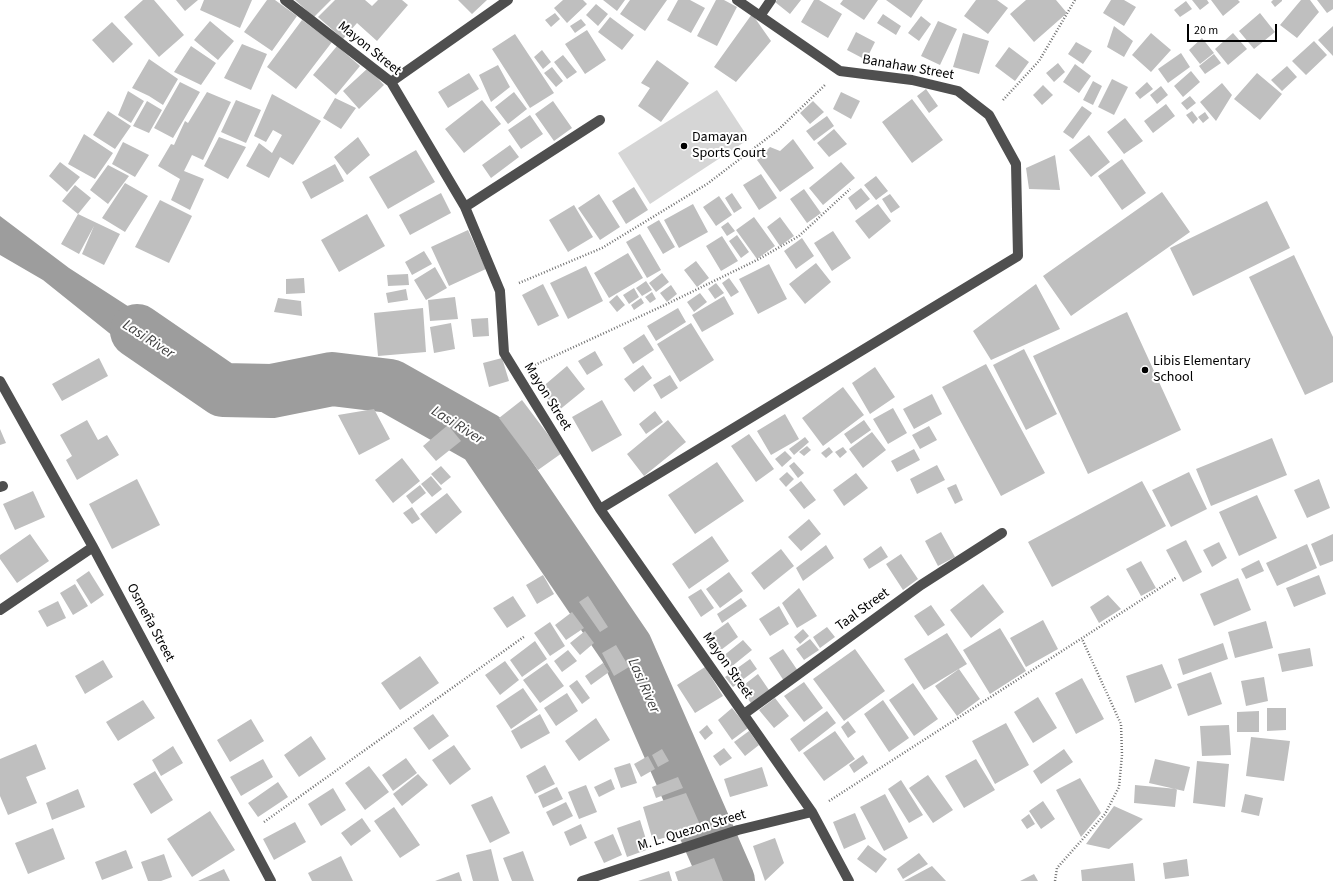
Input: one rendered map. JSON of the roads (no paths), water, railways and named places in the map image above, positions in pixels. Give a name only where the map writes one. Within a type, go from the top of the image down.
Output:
[{"type":"street","name":"Mayon Street","points":[[285,0],[391,82],[465,207],[500,290],[504,353],[516,374],[600,509],[812,812],[849,881]]},
{"type":"street","points":[[391,82],[508,0]]},
{"type":"street","name":"Banahaw Street","points":[[600,509],[1018,256],[1016,164],[989,115],[958,91],[912,80],[840,71],[737,0]]},
{"type":"street","points":[[760,16],[772,0]]},
{"type":"street","points":[[465,207],[600,120]]},
{"type":"street","name":"Osmeña Street","points":[[0,381],[93,547],[271,881]]},
{"type":"street","name":"Taal Street","points":[[744,714],[921,585],[1002,533]]},
{"type":"street","points":[[0,610],[93,547]]},
{"type":"street","name":"M. L. Quezon Street","points":[[582,881],[738,830],[812,812]]},
{"type":"water","points":[[0,216],[69,268],[208,358],[184,393],[43,280],[0,255]]},
{"type":"waterway","name":"Lasi River","points":[[137,331],[223,390],[272,391],[332,379],[390,386],[484,439],[626,648],[728,881]]},
{"type":"place","name":"Damayan Sports Court","points":[[684,146]]},
{"type":"place","name":"Libis Elementary School","points":[[1145,370]]}]
